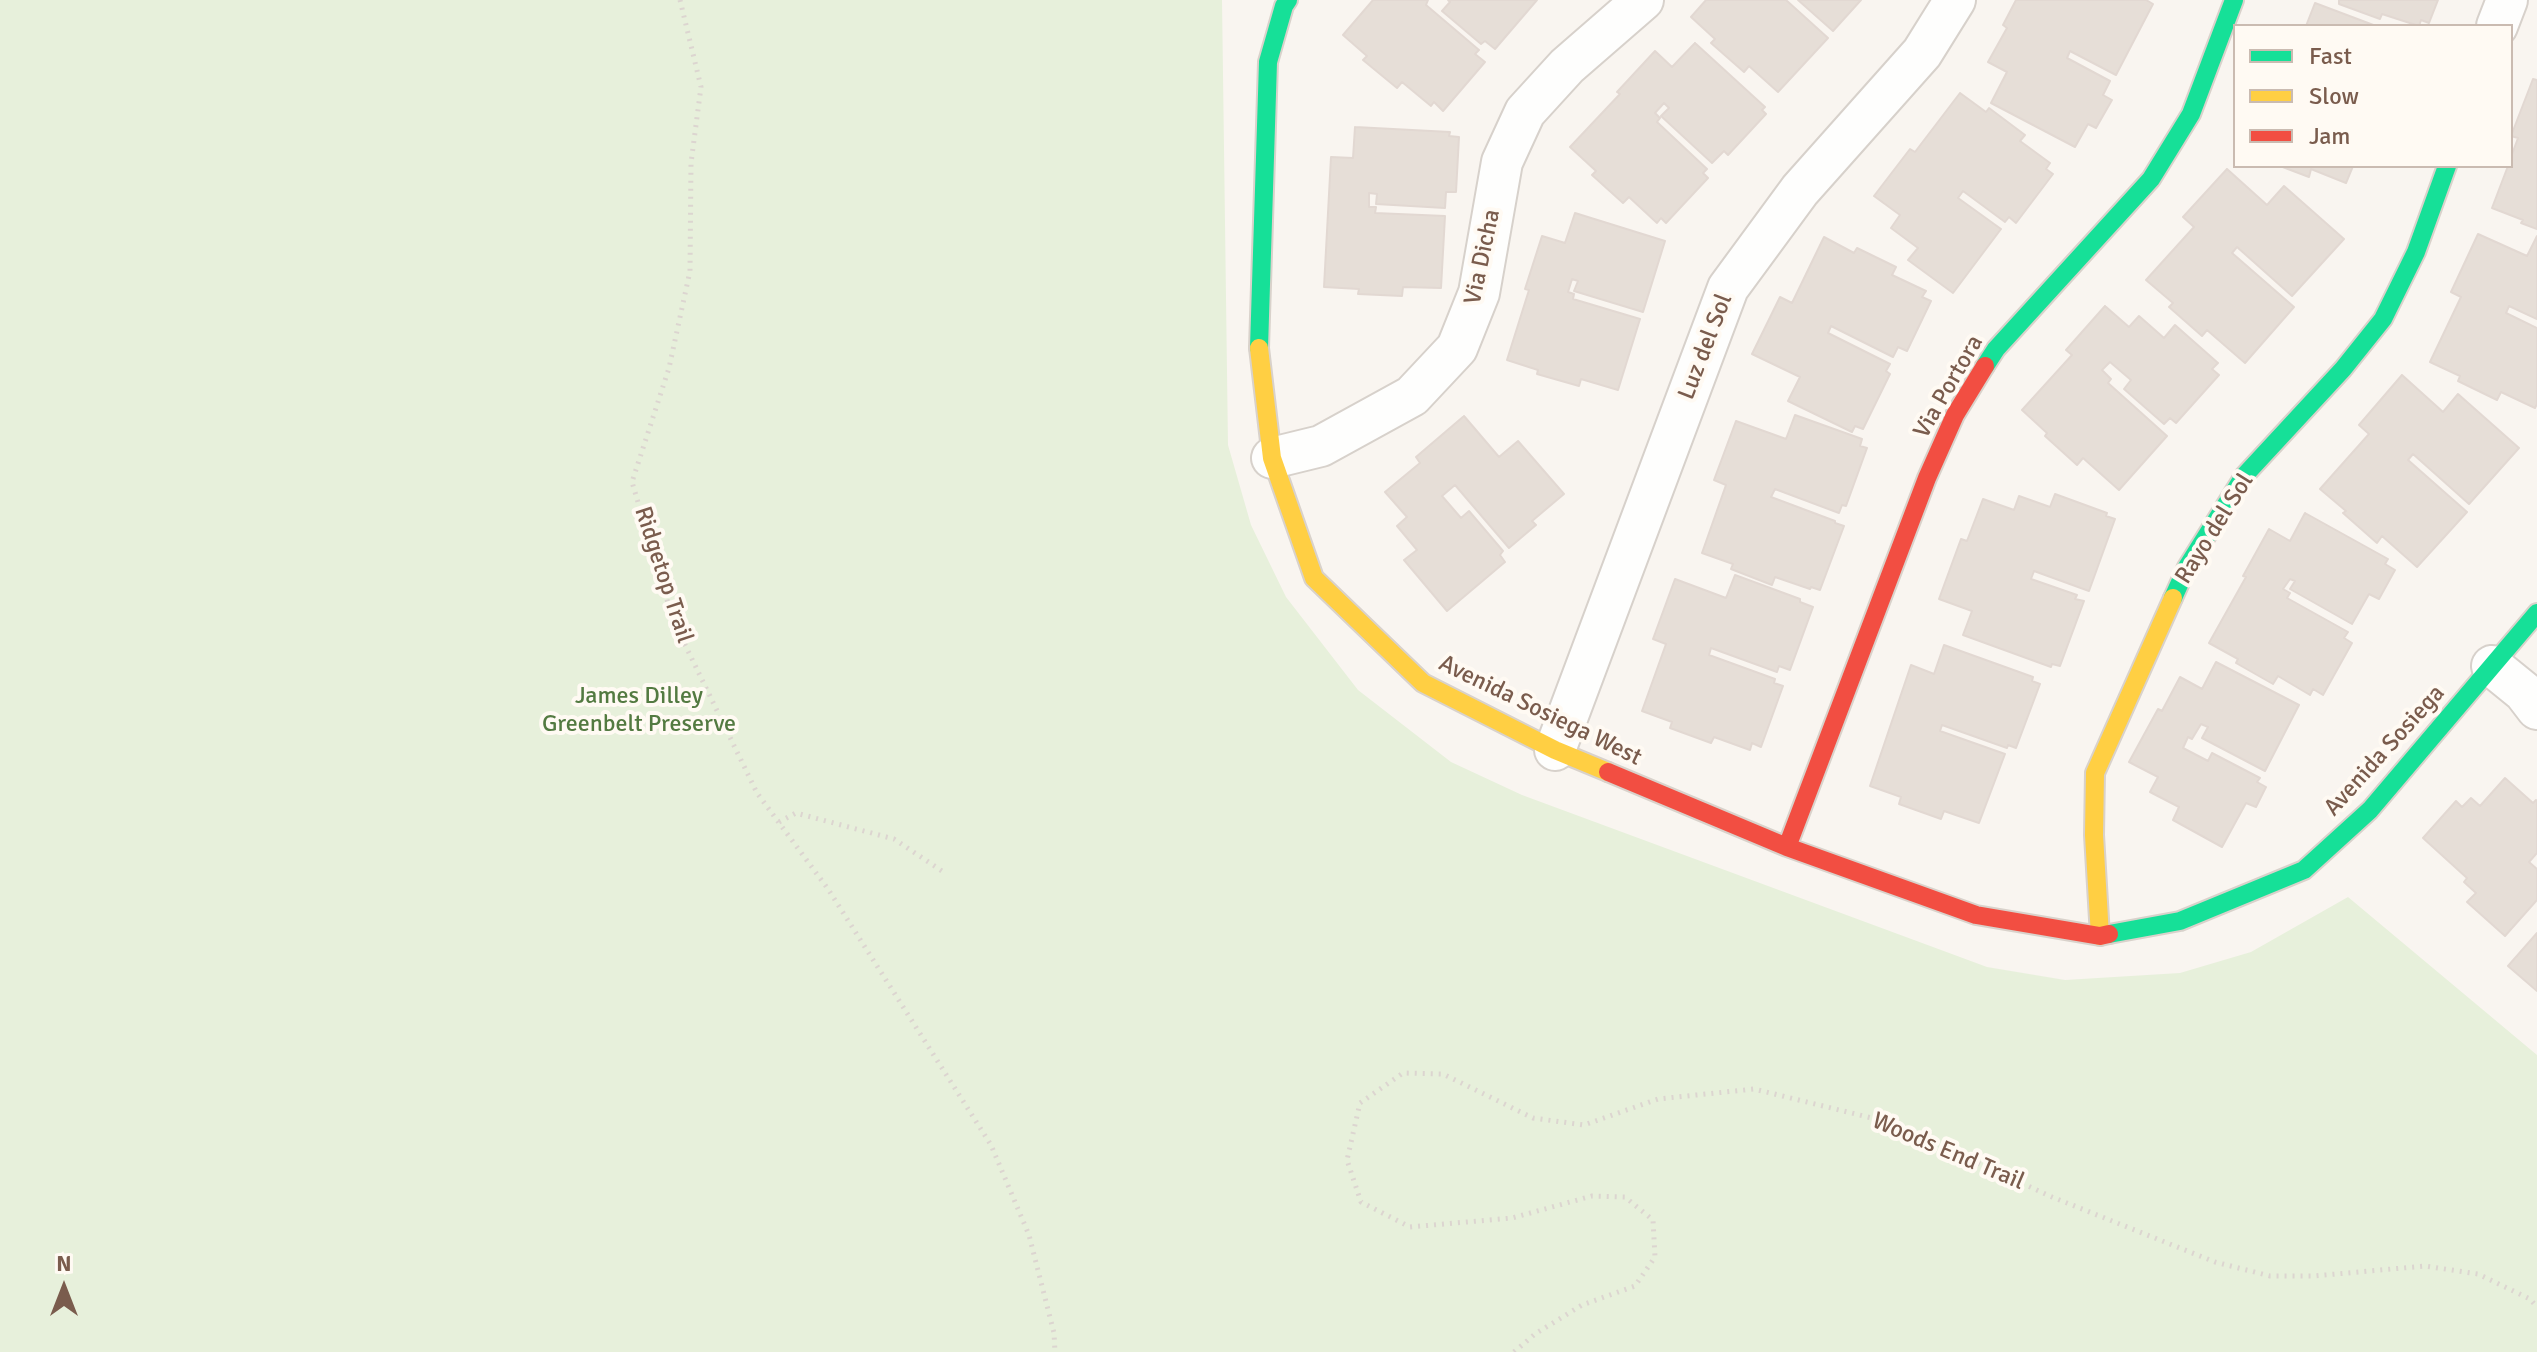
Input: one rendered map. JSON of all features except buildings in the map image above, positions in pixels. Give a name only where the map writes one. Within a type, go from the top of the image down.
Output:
[{"type":"street","name":"Avenida Sosiega West","points":[[1288,0],[1268,62],[1259,358],[1272,458],[1314,578],[1423,683],[1555,750],[1787,847]]},
{"type":"street","name":"Via Dicha","points":[[1272,458],[1321,446],[1412,396],[1457,348],[1479,293],[1502,162],[1525,112],[1567,66],[1643,0]]},
{"type":"street","name":"Luz del Sol","points":[[1555,750],[1728,288],[1800,190],[1922,53],[1955,0]]},
{"type":"street","name":"Via Portora","points":[[1787,847],[1927,478],[1955,415],[1996,349],[2151,179],[2191,114],[2234,0]]},
{"type":"street","points":[[2498,24],[2507,0]]},
{"type":"street","name":"Rayo del Sol","points":[[2100,936],[2096,894],[2095,773],[2187,567],[2244,476],[2343,369],[2383,319],[2416,252],[2446,168]]},
{"type":"street","name":"Avenida Sosiega","points":[[1787,847],[1976,915],[2100,936],[2180,921],[2304,870],[2370,810],[2537,613]]},
{"type":"street","points":[[2492,666],[2524,692],[2537,709]]},
{"type":"path","name":"Ridgetop Trail","points":[[680,0],[701,87],[691,163],[690,271],[669,368],[632,482],[673,620],[757,793],[828,889],[991,1145],[1029,1235],[1054,1333],[1055,1352]]},
{"type":"path","points":[[779,822],[796,813],[894,839],[945,873]]},
{"type":"path","name":"Woods End Trail","points":[[1514,1352],[1535,1334],[1582,1305],[1635,1286],[1655,1257],[1653,1220],[1625,1197],[1592,1196],[1512,1218],[1410,1227],[1361,1202],[1347,1160],[1360,1103],[1403,1073],[1443,1074],[1533,1118],[1584,1125],[1658,1099],[1754,1089],[1888,1122],[2052,1197],[2215,1262],[2270,1276],[2314,1276],[2425,1266],[2478,1274],[2530,1299],[2537,1307]]},
{"type":"green space","name":"James Dilley Greenbelt Preserve","points":[[0,0],[1222,0],[1228,445],[1251,525],[1286,597],[1358,690],[1451,762],[1522,795],[1987,967],[2065,980],[2180,973],[2251,952],[2348,897],[2537,1055],[2537,1352],[0,1352]]},
{"type":"traffic: fast","points":[[1259,348],[1268,62],[1288,0]]},
{"type":"traffic: fast","points":[[1985,366],[1996,349],[2151,179],[2191,114],[2234,0]]},
{"type":"traffic: fast","points":[[2173,598],[2187,567],[2244,476],[2343,369],[2383,319],[2416,252],[2446,168]]},
{"type":"traffic: fast","points":[[2109,934],[2180,921],[2304,870],[2370,810],[2537,613]]},
{"type":"traffic: slow","points":[[1259,348],[1272,458],[1314,578],[1423,683],[1555,750],[1608,772]]},
{"type":"traffic: slow","points":[[2100,936],[2094,835],[2095,773],[2173,598]]},
{"type":"traffic: jam","points":[[1787,847],[1927,478],[1955,415],[1985,366]]},
{"type":"traffic: jam","points":[[1608,772],[1787,847],[1976,915],[2100,936],[2109,934]]}]
